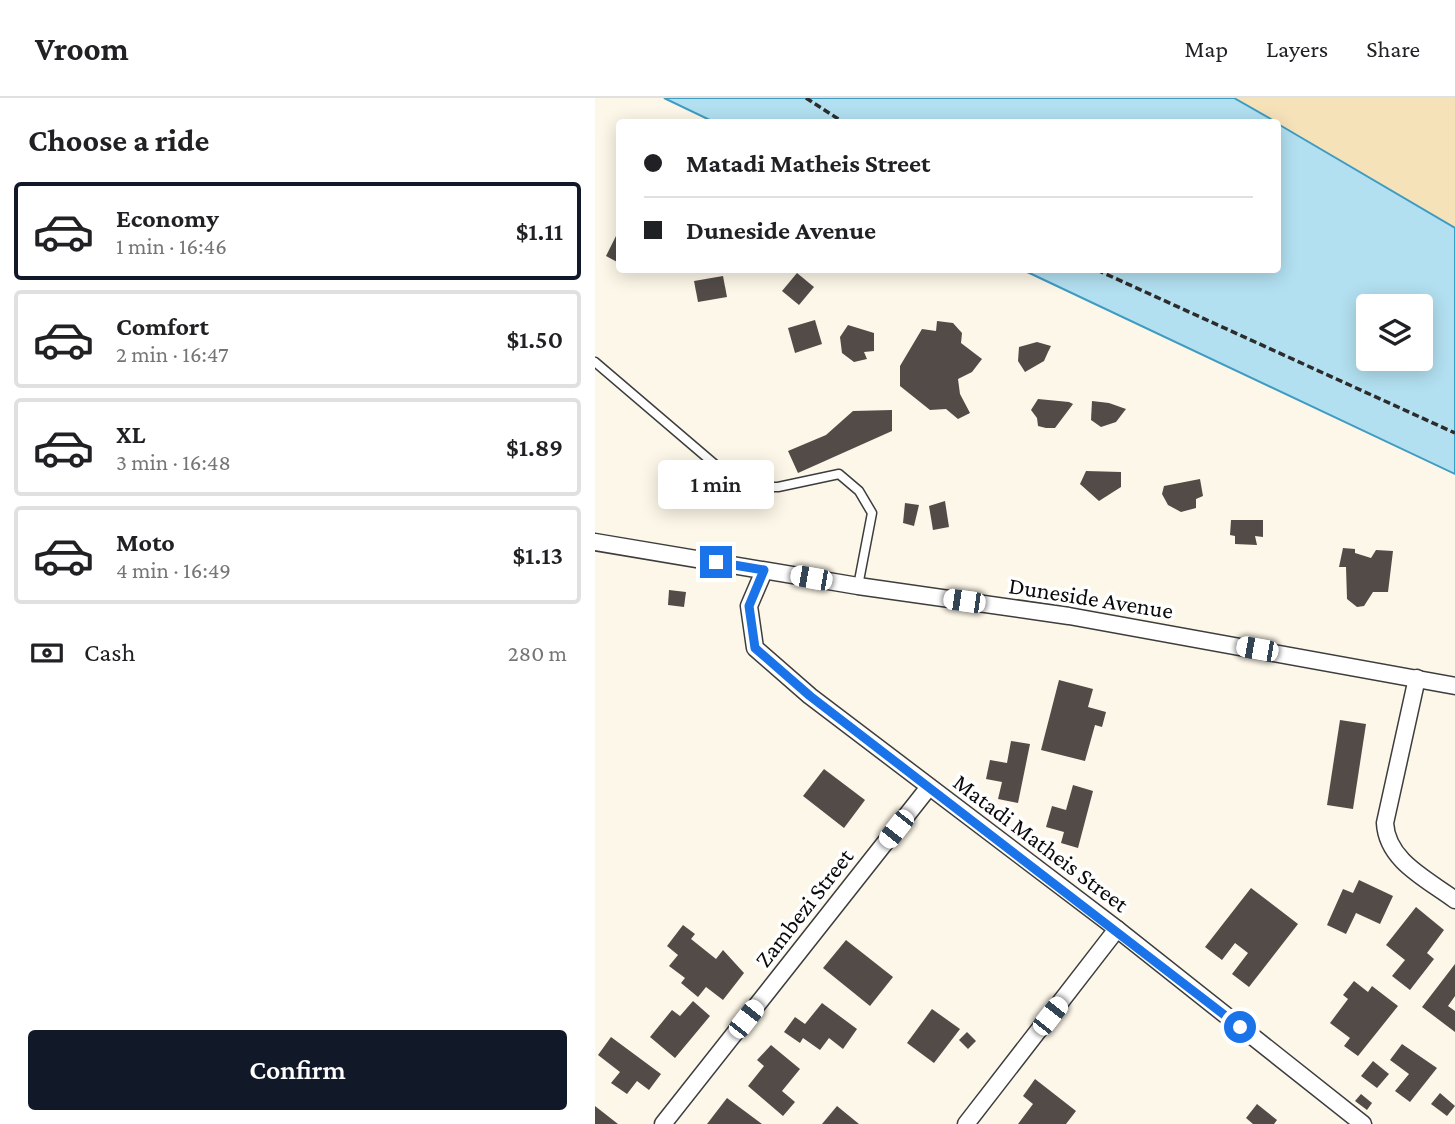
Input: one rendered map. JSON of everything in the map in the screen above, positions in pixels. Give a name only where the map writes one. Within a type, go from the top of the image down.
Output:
[{"type":"street","name":"Duneside Avenue","points":[[595,542],[858,586],[1069,616],[1455,686]]},
{"type":"street","name":"Matadi Matheis Street","points":[[764,570],[749,606],[755,648],[810,696],[1117,929],[1363,1124]]},
{"type":"street","points":[[1417,678],[1385,823],[1386,838],[1391,850],[1402,861],[1455,900]]},
{"type":"street","name":"Zambezi Street","points":[[663,1124],[929,787]]},
{"type":"street","points":[[966,1124],[1117,929]]},
{"type":"lane","points":[[595,362],[725,473],[740,481],[778,487],[833,474],[849,479],[872,513],[858,586]]},
{"type":"path","points":[[806,98],[838,119]]},
{"type":"path","points":[[1104,273],[1455,433]]},
{"type":"sand","points":[[1234,98],[1455,98],[1455,228],[1281,126],[1281,119],[1270,119]]},
{"type":"water","points":[[664,98],[1234,98],[1271,119],[708,119]]},
{"type":"water","points":[[1281,126],[1455,228],[1455,474],[1029,273],[1281,273]]},
{"type":"building","points":[[616,236],[616,261],[606,256]]},
{"type":"building","points":[[797,273],[814,287],[799,305],[782,291]]},
{"type":"building","points":[[723,276],[727,297],[698,302],[694,281]]},
{"type":"building","points":[[815,320],[822,344],[795,353],[788,328]]},
{"type":"building","points":[[937,321],[953,323],[962,333],[961,343],[982,359],[972,372],[958,379],[960,394],[970,413],[958,419],[946,409],[930,410],[900,386],[900,366],[922,329],[936,331]]},
{"type":"building","points":[[848,325],[874,333],[874,351],[864,352],[867,359],[854,362],[842,353],[840,337]]},
{"type":"building","points":[[1037,342],[1051,346],[1044,361],[1025,372],[1018,361],[1019,347]]},
{"type":"building","points":[[1038,399],[1073,404],[1055,428],[1046,428],[1038,426],[1037,418],[1031,410]]},
{"type":"building","points":[[1092,401],[1126,409],[1116,422],[1101,427],[1091,420]]},
{"type":"building","points":[[892,410],[892,431],[798,473],[788,451],[826,435],[853,411]]},
{"type":"building","points":[[1086,471],[1121,472],[1121,487],[1099,501],[1080,484]]},
{"type":"building","points":[[1200,479],[1203,496],[1196,499],[1196,508],[1181,512],[1168,505],[1162,494],[1164,486]]},
{"type":"building","points":[[945,501],[949,527],[933,530],[929,506]]},
{"type":"building","points":[[905,503],[919,505],[914,526],[903,523]]},
{"type":"building","points":[[1231,520],[1263,520],[1263,537],[1255,536],[1257,545],[1235,544],[1235,536],[1230,535]]},
{"type":"building","points":[[1343,548],[1355,549],[1355,553],[1371,558],[1376,550],[1393,551],[1388,592],[1373,592],[1364,606],[1357,607],[1347,599],[1346,567],[1339,567]]},
{"type":"building","points":[[669,590],[686,592],[684,607],[668,605]]},
{"type":"building","points":[[1059,680],[1093,689],[1088,707],[1106,712],[1102,727],[1095,725],[1085,761],[1041,750]]},
{"type":"building","points":[[1340,720],[1366,724],[1353,809],[1327,805]]},
{"type":"building","points":[[1011,741],[1030,744],[1018,803],[998,799],[1002,782],[986,779],[990,760],[1007,763]]},
{"type":"building","points":[[824,769],[865,800],[844,828],[803,796]]},
{"type":"building","points":[[1073,785],[1093,791],[1078,848],[1061,843],[1064,832],[1046,827],[1052,806],[1066,810]]},
{"type":"building","points":[[1359,880],[1393,896],[1380,924],[1356,913],[1346,934],[1327,925],[1343,889],[1353,893]]},
{"type":"building","points":[[1251,888],[1298,924],[1249,987],[1232,974],[1248,953],[1235,943],[1222,960],[1205,947]]},
{"type":"building","points":[[1416,907],[1444,930],[1427,953],[1434,959],[1410,990],[1392,976],[1405,960],[1386,945]]},
{"type":"building","points":[[683,925],[695,934],[691,939],[716,959],[723,950],[744,973],[723,1000],[706,987],[698,997],[681,983],[685,978],[669,966],[678,955],[667,946]]},
{"type":"building","points":[[846,940],[893,977],[870,1006],[823,968]]},
{"type":"building","points":[[1455,964],[1455,996],[1448,1006],[1455,1011],[1455,1032],[1422,1007]]},
{"type":"building","points":[[1354,981],[1368,992],[1372,986],[1398,1006],[1358,1056],[1344,1046],[1350,1038],[1330,1023],[1348,999],[1343,995]]},
{"type":"building","points":[[693,1001],[710,1016],[675,1058],[650,1037],[672,1010],[680,1016]]},
{"type":"building","points":[[822,1003],[857,1029],[843,1049],[829,1038],[820,1050],[803,1038],[800,1043],[784,1032],[795,1017],[805,1024]]},
{"type":"building","points":[[932,1009],[960,1029],[934,1063],[907,1043]]},
{"type":"building","points":[[967,1032],[976,1041],[968,1049],[959,1040]]},
{"type":"building","points":[[611,1037],[661,1074],[649,1090],[637,1081],[627,1094],[611,1083],[620,1072],[598,1055]]},
{"type":"building","points":[[1402,1044],[1437,1068],[1410,1102],[1395,1091],[1409,1074],[1390,1060]]},
{"type":"building","points":[[771,1045],[800,1069],[782,1091],[795,1102],[783,1116],[748,1086],[764,1066],[757,1060]]},
{"type":"building","points":[[1373,1061],[1389,1074],[1377,1088],[1361,1076]]},
{"type":"building","points":[[1035,1079],[1076,1111],[1066,1124],[1018,1124],[1033,1104],[1023,1096]]},
{"type":"building","points":[[1440,1093],[1455,1106],[1447,1116],[1431,1104]]},
{"type":"building","points":[[1361,1094],[1372,1103],[1367,1110],[1355,1101]]},
{"type":"building","points":[[727,1098],[762,1124],[707,1124]]},
{"type":"building","points":[[1257,1104],[1277,1120],[1274,1124],[1253,1124],[1246,1118]]},
{"type":"building","points":[[595,1106],[618,1124],[595,1124]]},
{"type":"building","points":[[837,1106],[859,1124],[822,1124]]},
{"type":"route","points":[[716,562],[764,570],[749,606],[755,648],[810,696],[1117,929],[1240,1027]]}]
